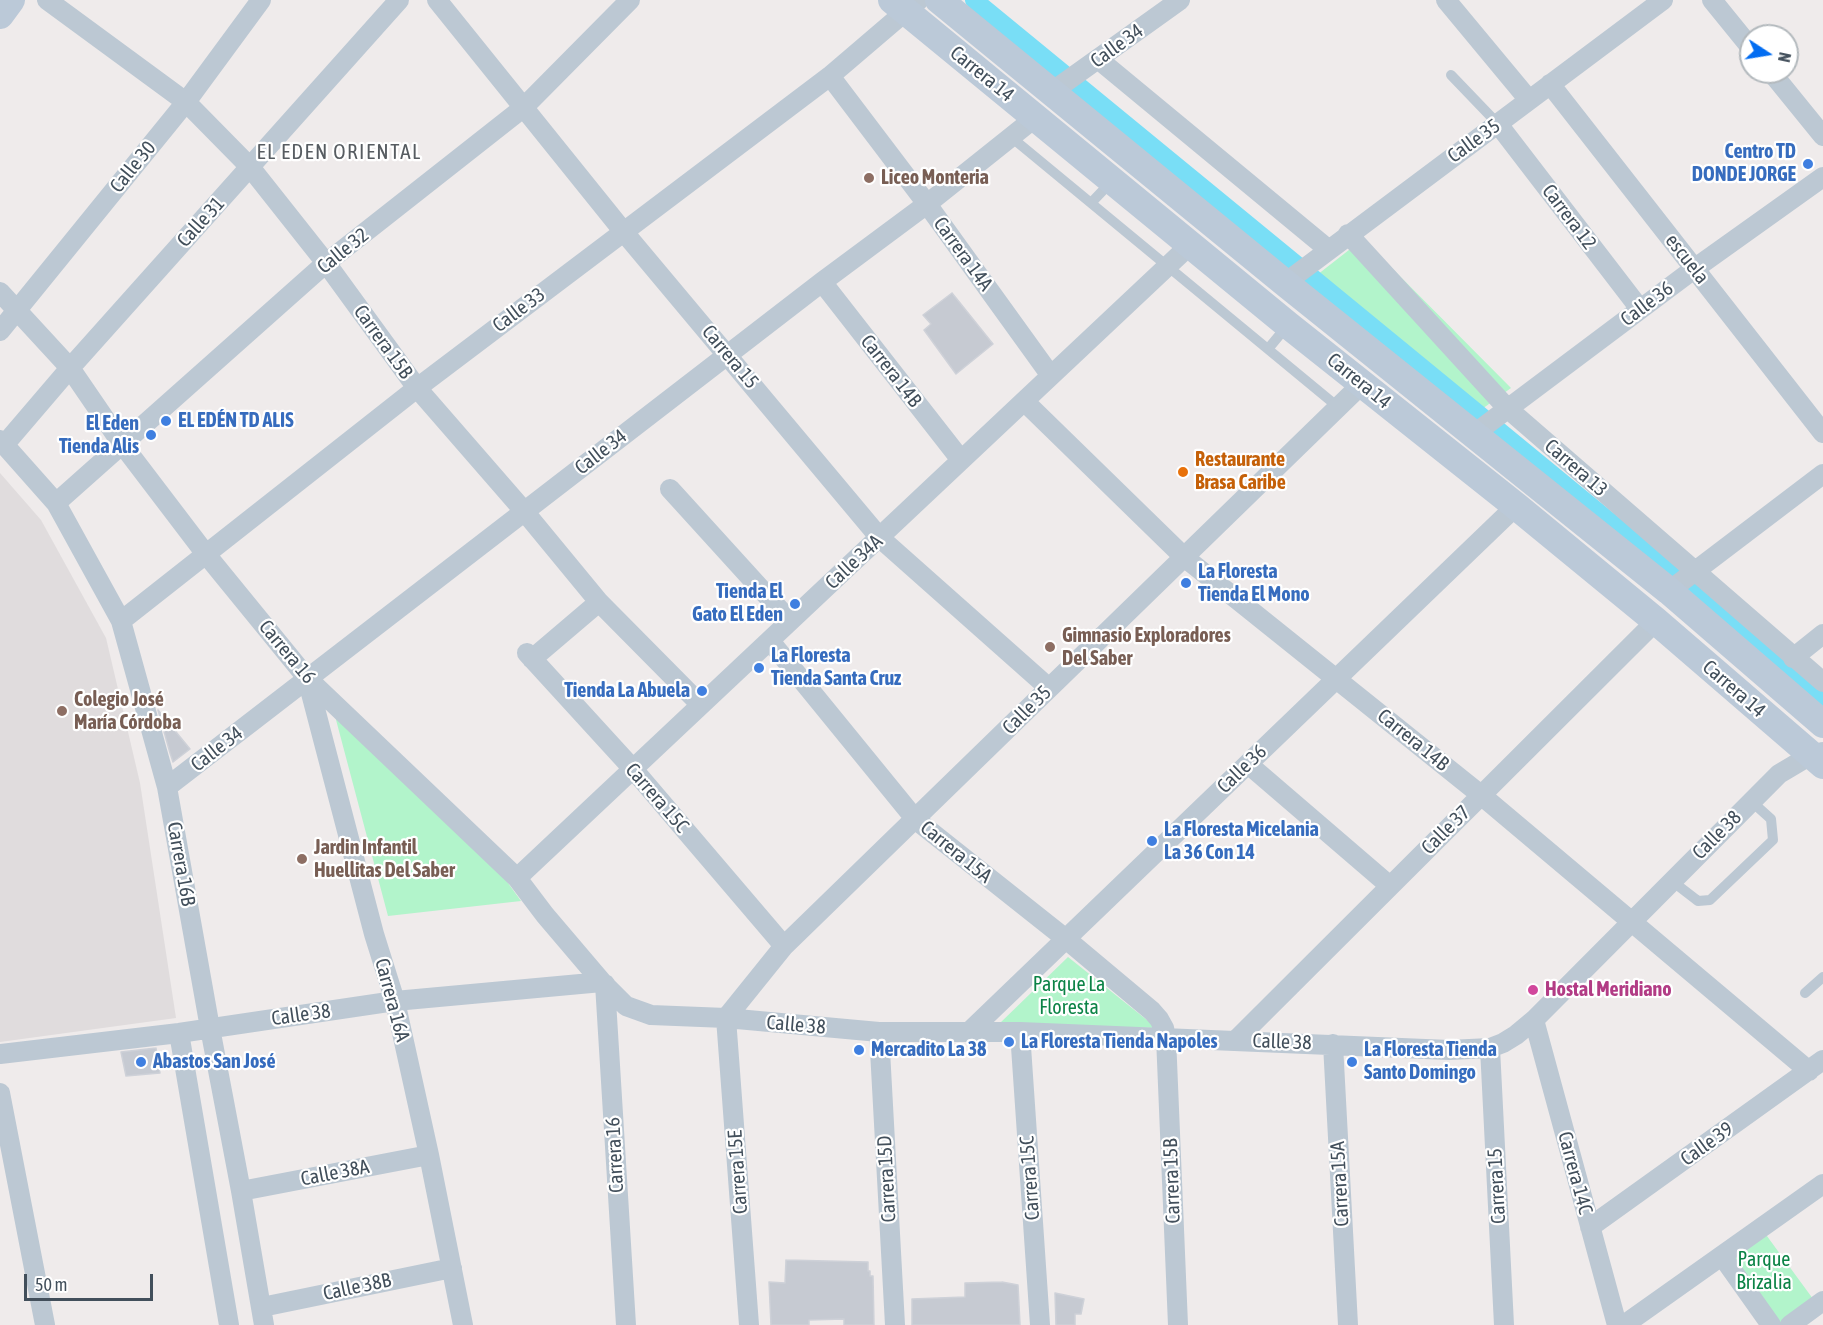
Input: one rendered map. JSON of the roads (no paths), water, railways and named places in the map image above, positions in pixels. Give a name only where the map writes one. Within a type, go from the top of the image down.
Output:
[{"type":"main road","points":[[0,15],[11,0]]},
{"type":"main road","name":"Carrera 14","points":[[939,0],[1059,87],[1479,430],[1684,579],[1823,724]]},
{"type":"main road","name":"Carrera 14","points":[[906,4],[1036,117],[1190,245],[1516,506],[1819,757]]},
{"type":"street","name":"Carrera 15B","points":[[47,0],[186,102],[250,167],[326,263],[417,388],[524,511],[599,602],[701,705]]},
{"type":"street","name":"Calle 30","points":[[0,331],[186,102],[261,0]]},
{"type":"street","name":"Calle 31","points":[[2,442],[399,0]]},
{"type":"street","name":"Carrera 15","points":[[437,0],[623,231],[880,538],[1049,688]]},
{"type":"street","name":"Calle 32","points":[[56,503],[326,263],[523,108],[630,0]]},
{"type":"street","name":"Calle 34","points":[[1059,87],[1180,0]]},
{"type":"street","points":[[1446,0],[1529,100]]},
{"type":"street","name":"Calle 35","points":[[1291,278],[1663,0]]},
{"type":"street","points":[[1712,0],[1739,33]]},
{"type":"street","name":"Calle 33","points":[[121,621],[417,388],[830,76],[906,4]]},
{"type":"street","points":[[1093,63],[1322,255]]},
{"type":"street","name":"Carrera 14A","points":[[830,76],[927,204],[1051,376]]},
{"type":"street","name":"escuela","points":[[1550,84],[1823,434]]},
{"type":"street","points":[[1781,84],[1823,136]]},
{"type":"street","name":"Calle 34","points":[[167,787],[728,354],[927,204],[1036,117]]},
{"type":"street","name":"Carrera 12","points":[[1498,124],[1640,309]]},
{"type":"street","name":"Calle 36","points":[[1479,430],[1694,269],[1823,177]]},
{"type":"street","name":"Carrera 13","points":[[1348,234],[1505,410],[1684,579],[1823,682]]},
{"type":"street","name":"Calle 34A","points":[[517,878],[1190,245]]},
{"type":"street","name":"Carrera 14B","points":[[822,282],[961,460]]},
{"type":"street","name":"Carrera 16","points":[[0,292],[70,368],[122,444],[205,553],[307,678],[517,878],[545,915],[626,1006]]},
{"type":"street","name":"Calle 35","points":[[726,1018],[784,946],[1362,384]]},
{"type":"street","name":"Carrera 14B","points":[[1024,401],[1184,557],[1481,795],[1633,921],[1816,1065]]},
{"type":"street","name":"Carrera 16B","points":[[2,442],[56,503],[121,621],[167,787],[263,1316]]},
{"type":"street","points":[[1684,579],[1823,474]]},
{"type":"street","points":[[670,489],[790,621]]},
{"type":"street","name":"Calle 36","points":[[969,1032],[1516,506]]},
{"type":"street","name":"Carrera 15C","points":[[599,602],[529,656],[633,769],[784,946]]},
{"type":"street","name":"Calle 37","points":[[1236,1040],[1656,621]]},
{"type":"street","points":[[1793,658],[1823,634]]},
{"type":"street","name":"Carrera 15A","points":[[770,641],[916,820],[1066,939],[1152,1011],[1164,1029],[1166,1037]]},
{"type":"street","name":"Carrera 16A","points":[[307,678],[374,934],[394,1001],[429,1155],[463,1325]]},
{"type":"street","name":"Calle 38","points":[[626,1006],[651,1015],[726,1018],[879,1032],[1020,1032],[1449,1050],[1490,1048],[1516,1035],[1534,1020],[1779,774],[1819,757]]},
{"type":"street","points":[[1248,764],[1390,886]]},
{"type":"street","name":"Carrera 16","points":[[604,983],[626,1325]]},
{"type":"street","name":"Calle 38","points":[[0,1054],[179,1033],[394,1001],[604,983]]},
{"type":"street","name":"Carrera 15E","points":[[726,1018],[749,1325]]},
{"type":"street","name":"Carrera 14C","points":[[1534,1020],[1617,1325]]},
{"type":"street","name":"Carrera 15D","points":[[879,1032],[895,1325]]},
{"type":"street","name":"Carrera 15C","points":[[1020,1032],[1040,1325]]},
{"type":"street","points":[[179,1033],[229,1325]]},
{"type":"street","name":"Carrera 15B","points":[[1166,1037],[1178,1325]]},
{"type":"street","name":"Carrera 15A","points":[[1333,1044],[1348,1325]]},
{"type":"street","name":"Carrera 15","points":[[1490,1048],[1504,1325]]},
{"type":"street","name":"Calle 39","points":[[1590,1227],[1816,1065]]},
{"type":"street","points":[[0,1093],[45,1325]]},
{"type":"street","name":"Calle 38A","points":[[241,1191],[429,1155]]},
{"type":"street","points":[[1624,1325],[1823,1184]]},
{"type":"street","points":[[1722,1256],[1772,1325]]},
{"type":"street","name":"Calle 38B","points":[[263,1316],[452,1268]]},
{"type":"street","points":[[1790,1325],[1823,1301]]},
{"type":"lane","points":[[1451,75],[1498,124]]},
{"type":"lane","points":[[1011,136],[1338,407]]},
{"type":"lane","points":[[1091,203],[1113,180]]},
{"type":"lane","points":[[1268,349],[1288,325]]},
{"type":"lane","points":[[1672,881],[1698,901],[1710,900],[1773,840],[1771,819],[1751,801]]},
{"type":"lane","points":[[1805,993],[1823,977]]},
{"type":"waterway","points":[[974,0],[1698,594],[1823,703]]},
{"type":"place","name":"Centro TD DONDE JORGE","points":[[1808,164]]},
{"type":"place","name":"Liceo Monteria","points":[[869,178]]},
{"type":"place","name":"EL EDÉN TD ALIS","points":[[166,421]]},
{"type":"place","name":"El Eden Tienda Alis","points":[[151,435]]},
{"type":"place","name":"Restaurante Brasa Caribe","points":[[1183,472]]},
{"type":"place","name":"La Floresta Tienda El Mono","points":[[1186,583]]},
{"type":"place","name":"Tienda El Gato El Eden","points":[[795,604]]},
{"type":"place","name":"Gimnasio Exploradores Del Saber","points":[[1050,647]]},
{"type":"place","name":"La Floresta Tienda Santa Cruz","points":[[759,668]]},
{"type":"place","name":"Tienda La Abuela","points":[[702,691]]},
{"type":"place","name":"Colegio José María Córdoba","points":[[62,711]]},
{"type":"place","name":"La Floresta Micelania La 36 Con 14","points":[[1152,841]]},
{"type":"place","name":"Jardin Infantil Huellitas Del Saber","points":[[302,859]]},
{"type":"place","name":"Hostal Meridiano","points":[[1533,990]]},
{"type":"place","name":"La Floresta Tienda Napoles","points":[[1009,1042]]},
{"type":"place","name":"Mercadito La 38","points":[[859,1050]]},
{"type":"place","name":"Abastos San José","points":[[141,1062]]},
{"type":"place","name":"La Floresta Tienda Santo Domingo","points":[[1352,1062]]},
{"type":"district","name":"EL EDEN ORIENTAL","points":[[339,152]]},
{"type":"park label","name":"Parque La Floresta","points":[[1069,996]]},
{"type":"park label","name":"Parque Brizalia","points":[[1764,1272]]}]
